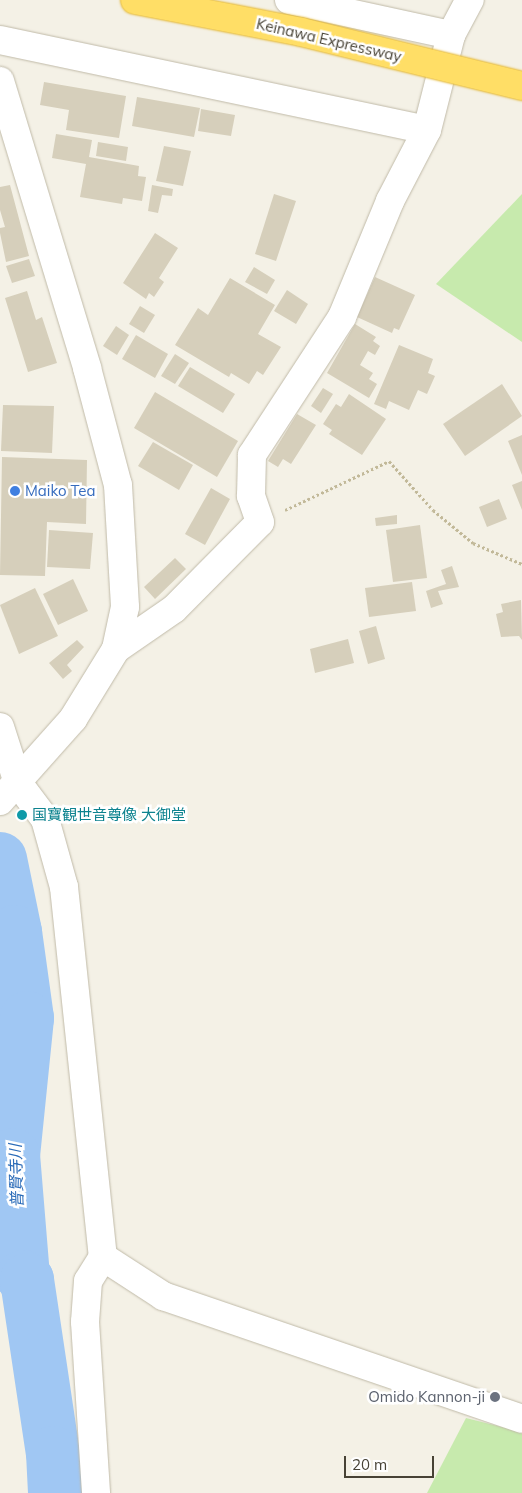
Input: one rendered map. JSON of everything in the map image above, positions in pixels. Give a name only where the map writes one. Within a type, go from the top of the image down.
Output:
[{"type":"highway","name":"Keinawa Expressway","points":[[135,0],[301,32],[522,86]]},
{"type":"street","points":[[290,0],[451,35]]},
{"type":"street","points":[[116,649],[174,609],[260,522],[251,496],[252,455],[342,317],[390,201],[427,130],[451,35],[470,0]]},
{"type":"street","points":[[0,40],[427,130]]},
{"type":"street","points":[[0,82],[87,368],[118,485],[125,607],[116,649],[72,719],[9,792]]},
{"type":"street","points":[[0,726],[9,792],[44,819],[64,887],[103,1257],[88,1281],[85,1322],[96,1493]]},
{"type":"street","points":[[103,1257],[163,1296],[522,1418]]},
{"type":"path","points":[[260,522],[389,461],[433,510],[474,543],[522,564]]},
{"type":"green space","points":[[522,194],[522,342],[436,284]]},
{"type":"green space","points":[[466,1418],[522,1432],[522,1493],[427,1493]]},
{"type":"building","points":[[44,82],[126,96],[119,138],[66,130],[69,110],[40,105]]},
{"type":"building","points":[[137,97],[200,108],[194,137],[132,126]]},
{"type":"building","points":[[201,109],[235,115],[231,136],[198,131]]},
{"type":"building","points":[[56,134],[92,140],[89,157],[139,166],[138,176],[146,177],[142,201],[123,198],[122,204],[80,197],[86,164],[52,158]]},
{"type":"building","points":[[98,142],[128,147],[126,161],[96,156]]},
{"type":"building","points":[[164,146],[191,151],[183,186],[156,181]]},
{"type":"building","points":[[10,185],[29,256],[6,262],[0,233],[0,228],[5,227],[0,210],[0,187]]},
{"type":"building","points":[[152,185],[173,189],[172,196],[162,195],[158,213],[148,211]]},
{"type":"building","points":[[274,194],[296,201],[276,261],[255,254]]},
{"type":"building","points":[[155,233],[178,248],[159,278],[164,282],[154,297],[149,293],[146,299],[123,283]]},
{"type":"building","points":[[29,259],[35,276],[12,283],[6,266]]},
{"type":"building","points":[[254,267],[275,280],[267,294],[245,282]]},
{"type":"building","points":[[375,277],[415,295],[399,330],[394,328],[392,333],[357,317]]},
{"type":"building","points":[[230,278],[275,305],[258,334],[281,347],[263,375],[257,371],[249,384],[231,373],[229,377],[175,345],[198,308],[208,315]]},
{"type":"building","points":[[287,290],[308,304],[296,324],[274,311]]},
{"type":"building","points":[[27,291],[36,320],[42,317],[57,363],[28,372],[5,298]]},
{"type":"building","points":[[140,306],[155,315],[144,333],[129,324]]},
{"type":"building","points":[[355,324],[376,337],[373,341],[380,346],[375,355],[368,351],[360,365],[373,373],[369,379],[377,384],[369,398],[327,373]]},
{"type":"building","points":[[116,326],[129,335],[117,355],[103,346]]},
{"type":"building","points":[[136,335],[168,354],[155,378],[122,359]]},
{"type":"building","points":[[399,345],[433,359],[428,373],[435,376],[427,394],[418,390],[409,410],[389,401],[386,409],[374,404]]},
{"type":"building","points":[[175,354],[189,363],[175,384],[161,376]]},
{"type":"building","points":[[190,367],[235,394],[223,413],[178,386]]},
{"type":"building","points":[[502,384],[522,416],[465,456],[443,424]]},
{"type":"building","points":[[323,388],[333,394],[321,413],[311,406]]},
{"type":"building","points":[[155,392],[238,441],[217,477],[134,428]]},
{"type":"building","points":[[349,394],[386,419],[362,455],[329,434],[332,430],[323,424],[336,404],[341,407]]},
{"type":"building","points":[[3,405],[54,406],[52,453],[1,451]]},
{"type":"building","points":[[297,414],[316,425],[291,464],[283,459],[278,467],[268,461]]},
{"type":"building","points":[[522,435],[522,475],[508,441]]},
{"type":"building","points":[[153,442],[193,465],[179,490],[138,466]]},
{"type":"building","points":[[2,457],[87,460],[86,524],[47,522],[45,576],[0,575]]},
{"type":"building","points":[[522,481],[522,510],[512,485]]},
{"type":"building","points":[[211,488],[230,499],[205,545],[185,534]]},
{"type":"building","points":[[499,499],[507,519],[487,527],[479,507]]},
{"type":"building","points":[[397,515],[397,524],[376,526],[375,518]]},
{"type":"building","points":[[420,525],[427,578],[393,582],[386,530]]},
{"type":"building","points":[[49,530],[93,533],[90,569],[47,567]]},
{"type":"building","points":[[175,558],[186,569],[155,599],[144,587]]},
{"type":"building","points":[[452,566],[459,587],[438,591],[443,604],[431,608],[426,591],[446,584],[441,570]]},
{"type":"building","points":[[73,579],[88,611],[58,625],[43,594]]},
{"type":"building","points":[[412,582],[416,611],[369,617],[365,588]]},
{"type":"building","points":[[35,588],[58,636],[19,654],[0,605]]},
{"type":"building","points":[[521,600],[522,640],[519,636],[501,637],[496,614],[503,612],[501,604]]},
{"type":"building","points":[[376,626],[385,659],[368,664],[359,631]]},
{"type":"building","points":[[348,639],[354,663],[315,673],[310,649]]},
{"type":"building","points":[[77,640],[84,647],[67,665],[72,671],[63,679],[49,663]]},
{"type":"waterway","name":"普賢寺川","points":[[0,859],[15,932],[27,1018],[13,1155],[23,1277],[27,1280],[53,1453],[55,1493]]},
{"type":"place","name":"Maiko Tea","points":[[15,491]]},
{"type":"place","name":"国寶観世音尊像 大御堂","points":[[22,815]]},
{"type":"place","name":"Omido Kannon-ji","points":[[495,1397]]}]
